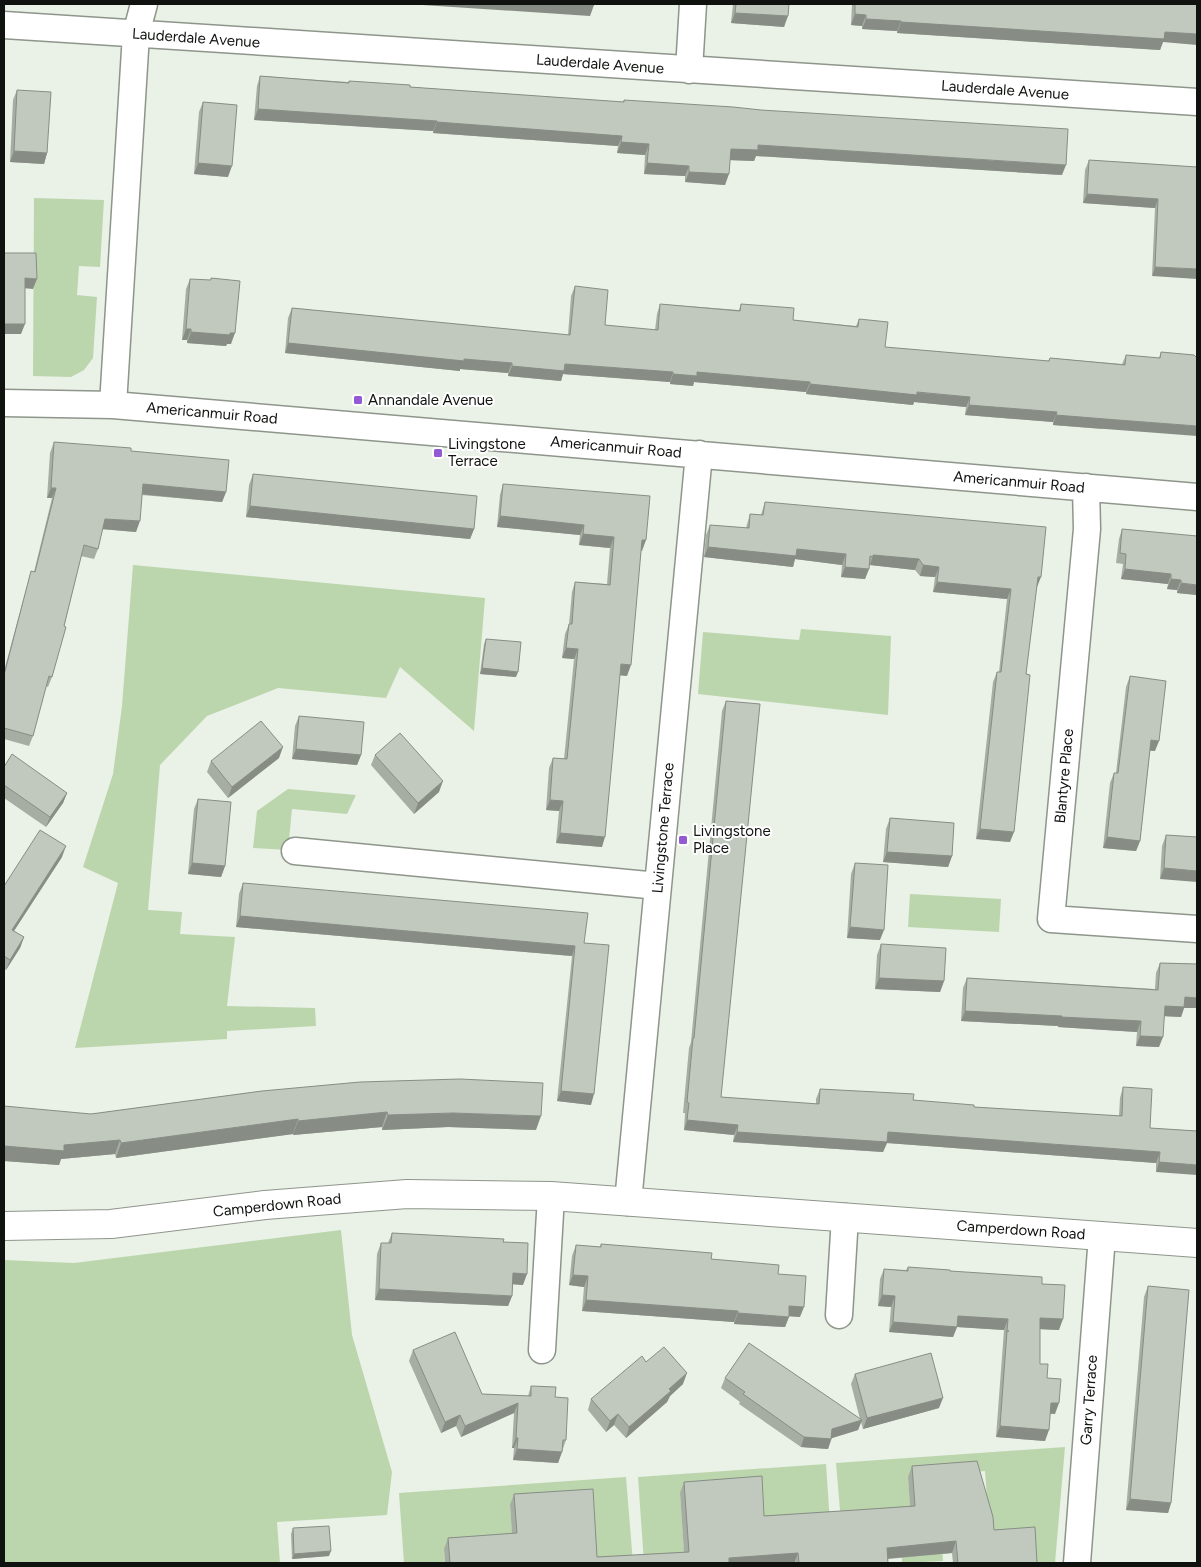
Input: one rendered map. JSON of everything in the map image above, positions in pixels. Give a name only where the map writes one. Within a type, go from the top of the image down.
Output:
[{"type":"street","points":[[113,405],[136,34],[144,4]]},
{"type":"street","points":[[689,70],[693,4]]},
{"type":"street","name":"Lauderdale Avenue","points":[[4,25],[1197,102]]},
{"type":"street","name":"Americanmuir Road","points":[[4,403],[113,405],[1197,497]]},
{"type":"street","name":"Livingstone Terrace","points":[[628,1202],[699,454]]},
{"type":"street","name":"Blantyre Place","points":[[1086,488],[1086,529],[1051,919],[1197,929]]},
{"type":"street","points":[[295,852],[658,886]]},
{"type":"street","name":"Camperdown Road","points":[[4,1226],[111,1224],[265,1205],[407,1194],[551,1196],[1197,1243]]},
{"type":"street","points":[[542,1350],[551,1196]]},
{"type":"street","points":[[838,1315],[845,1218]]},
{"type":"street","name":"Garry Terrace","points":[[1077,1563],[1102,1236]]},
{"type":"green space","points":[[34,198],[104,200],[100,267],[79,266],[77,295],[97,297],[93,358],[84,370],[71,377],[33,376]]},
{"type":"green space","points":[[133,565],[485,598],[474,731],[400,667],[386,698],[278,688],[207,716],[160,765],[148,910],[182,912],[180,934],[235,937],[227,1006],[315,1008],[316,1026],[227,1031],[227,1039],[75,1048],[118,883],[83,867],[113,774],[122,706]]},
{"type":"green space","points":[[801,629],[891,636],[888,715],[698,694],[703,632],[799,640]]},
{"type":"green space","points":[[288,789],[356,795],[347,814],[292,809],[288,850],[253,848],[257,811]]},
{"type":"green space","points":[[910,894],[1001,899],[999,932],[908,927]]},
{"type":"green space","points":[[341,1230],[352,1335],[392,1472],[387,1515],[277,1522],[280,1563],[4,1563],[4,1260],[74,1263]]},
{"type":"green space","points":[[1065,1447],[1055,1563],[1032,1563],[990,1541],[985,1471],[908,1477],[911,1517],[841,1522],[836,1463]]},
{"type":"green space","points":[[826,1464],[830,1523],[790,1525],[680,1493],[685,1563],[644,1563],[638,1477]]},
{"type":"green space","points":[[626,1477],[633,1563],[593,1563],[510,1505],[513,1544],[444,1549],[445,1563],[404,1563],[399,1493]]},
{"type":"green space","points":[[940,1515],[943,1561],[902,1563],[902,1557],[923,1555]]},
{"type":"building","points":[[736,4],[789,4],[788,16],[735,13]]},
{"type":"building","points":[[855,4],[1197,4],[1197,34],[1165,32],[1164,39],[866,19],[866,15],[855,14]]},
{"type":"building","points":[[260,76],[349,83],[349,81],[410,85],[410,87],[624,102],[624,100],[1068,129],[1066,165],[758,145],[758,150],[731,149],[729,174],[689,172],[689,166],[647,163],[649,144],[621,142],[622,136],[258,109]]},
{"type":"building","points":[[17,90],[51,92],[47,153],[14,151]]},
{"type":"building","points":[[203,102],[237,105],[232,166],[198,163]]},
{"type":"building","points":[[1089,160],[1197,167],[1197,269],[1155,267],[1158,199],[1087,194]]},
{"type":"building","points":[[4,253],[36,253],[37,279],[25,278],[25,324],[4,324]]},
{"type":"building","points":[[211,278],[240,281],[235,333],[230,333],[230,335],[191,332],[191,329],[186,329],[190,279],[211,280]]},
{"type":"building","points":[[575,286],[608,290],[605,325],[658,330],[660,304],[740,311],[741,304],[794,308],[793,320],[858,327],[859,319],[888,322],[885,347],[1049,361],[1050,358],[1125,365],[1126,355],[1160,358],[1161,352],[1194,355],[1197,358],[1197,426],[1056,415],[1057,412],[969,405],[970,397],[917,392],[917,395],[810,384],[810,382],[697,372],[697,376],[673,374],[673,372],[565,364],[564,371],[512,366],[512,363],[464,359],[464,361],[288,343],[292,308],[570,335]]},
{"type":"building","points":[[54,442],[131,448],[131,451],[229,460],[226,492],[143,484],[140,521],[105,519],[98,549],[84,545],[64,626],[66,627],[52,677],[49,676],[33,736],[4,728],[4,675],[31,571],[35,572],[56,488],[51,488]]},
{"type":"building","points":[[253,474],[477,496],[474,529],[250,506]]},
{"type":"building","points":[[503,484],[650,496],[646,540],[642,540],[631,665],[621,664],[605,837],[560,833],[563,801],[550,800],[553,758],[567,759],[578,649],[566,648],[569,624],[572,624],[575,582],[610,585],[614,537],[583,534],[584,525],[500,516]]},
{"type":"building","points":[[765,502],[1046,527],[1041,577],[1038,577],[1026,674],[1030,675],[1014,832],[980,829],[997,672],[1001,672],[1011,589],[937,582],[939,567],[923,565],[919,559],[873,555],[873,557],[870,556],[869,569],[845,567],[846,554],[797,549],[796,556],[708,547],[710,525],[749,528],[750,514],[763,515]]},
{"type":"building","points":[[1122,529],[1197,536],[1197,585],[1181,583],[1181,580],[1171,579],[1171,574],[1125,569],[1126,554],[1120,553]]},
{"type":"building","points":[[486,639],[521,642],[518,672],[482,668]]},
{"type":"building","points":[[1130,676],[1166,681],[1159,741],[1151,740],[1140,841],[1107,837],[1114,773],[1118,773]]},
{"type":"building","points":[[726,701],[760,704],[721,1097],[819,1104],[820,1089],[914,1094],[913,1100],[974,1105],[974,1107],[1122,1116],[1123,1087],[1152,1089],[1150,1128],[1197,1131],[1197,1165],[1159,1162],[1160,1152],[888,1132],[887,1142],[737,1132],[738,1125],[687,1120],[689,1103],[687,1102]]},
{"type":"building","points":[[299,716],[364,722],[361,755],[296,749]]},
{"type":"building","points":[[261,721],[283,747],[232,787],[211,761]]},
{"type":"building","points":[[400,733],[443,781],[418,803],[375,755]]},
{"type":"building","points":[[12,754],[67,793],[50,817],[4,785],[4,767]]},
{"type":"building","points":[[198,799],[231,802],[225,866],[192,863]]},
{"type":"building","points":[[890,818],[954,823],[952,856],[887,852]]},
{"type":"building","points":[[40,830],[66,846],[12,930],[24,937],[10,960],[4,956],[4,886]]},
{"type":"building","points":[[1166,835],[1197,837],[1197,871],[1164,868]]},
{"type":"building","points":[[855,863],[888,865],[884,930],[850,927]]},
{"type":"building","points":[[243,883],[588,913],[584,943],[609,945],[594,1094],[561,1091],[575,946],[240,916]]},
{"type":"building","points":[[881,944],[946,948],[944,981],[879,978]]},
{"type":"building","points":[[1160,963],[1197,964],[1197,998],[1185,997],[1184,1007],[1165,1006],[1163,1037],[1140,1036],[1141,1021],[965,1011],[967,978],[1158,990]]},
{"type":"building","points":[[460,1079],[543,1083],[541,1116],[453,1113],[388,1115],[387,1112],[298,1121],[298,1119],[121,1143],[120,1140],[64,1145],[64,1151],[4,1146],[4,1106],[91,1114],[262,1091],[360,1082]]},
{"type":"building","points":[[392,1233],[504,1239],[503,1242],[528,1243],[527,1274],[513,1273],[512,1296],[379,1289],[381,1243],[391,1243]]},
{"type":"building","points":[[601,1244],[712,1253],[711,1259],[779,1265],[778,1274],[806,1276],[804,1307],[789,1306],[789,1317],[738,1313],[738,1311],[586,1300],[588,1276],[573,1275],[576,1245],[601,1247]]},
{"type":"building","points":[[908,1267],[1042,1277],[1042,1284],[1065,1285],[1063,1319],[1040,1318],[1040,1364],[1048,1364],[1047,1378],[1061,1379],[1059,1403],[1051,1403],[1049,1430],[1000,1426],[1008,1319],[958,1316],[957,1327],[893,1322],[895,1296],[882,1295],[884,1269],[908,1271]]},
{"type":"building","points":[[1148,1286],[1189,1290],[1171,1503],[1130,1499]]},
{"type":"building","points":[[455,1332],[482,1394],[531,1396],[531,1386],[556,1387],[555,1397],[568,1398],[566,1440],[563,1440],[562,1452],[517,1449],[518,1403],[465,1426],[460,1415],[445,1422],[413,1350]]},
{"type":"building","points":[[749,1343],[862,1420],[832,1429],[831,1439],[804,1437],[743,1394],[745,1392],[725,1378]]},
{"type":"building","points":[[664,1347],[687,1373],[669,1389],[671,1391],[629,1427],[618,1414],[610,1421],[591,1399],[642,1356],[646,1362]]},
{"type":"building","points":[[931,1353],[943,1398],[867,1418],[855,1374]]},
{"type":"building","points":[[977,1461],[993,1517],[994,1530],[1035,1527],[1037,1563],[958,1563],[956,1541],[887,1548],[888,1563],[799,1563],[798,1553],[729,1558],[729,1563],[450,1563],[448,1538],[517,1533],[514,1494],[593,1489],[597,1557],[689,1552],[684,1482],[762,1476],[764,1516],[915,1506],[912,1466]]},
{"type":"building","points":[[329,1526],[331,1551],[294,1554],[293,1528]]},
{"type":"place","name":"Annandale Avenue","points":[[358,400]]},
{"type":"place","name":"Livingstone Terrace","points":[[438,453]]},
{"type":"place","name":"Livingstone Place","points":[[683,840]]}]
